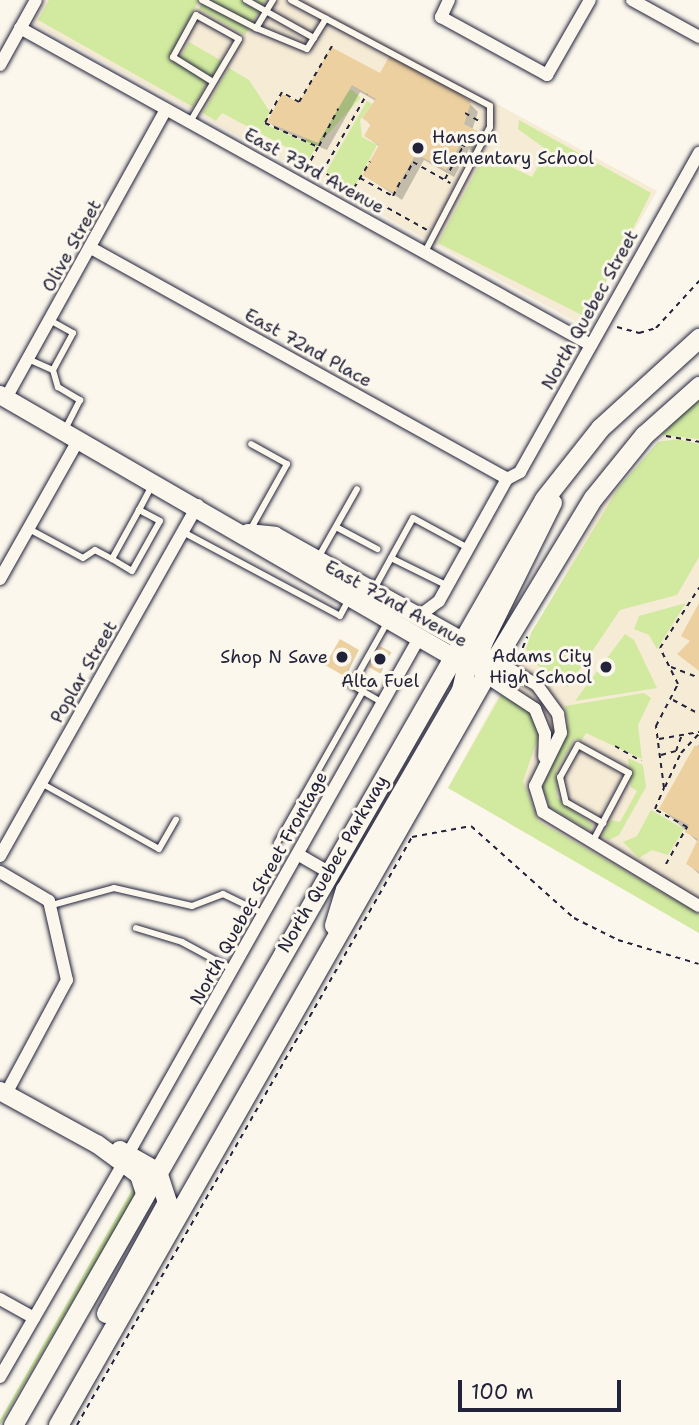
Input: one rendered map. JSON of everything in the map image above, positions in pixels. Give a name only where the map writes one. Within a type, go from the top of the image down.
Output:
[{"type":"main road","name":"North Quebec Parkway","points":[[58,1425],[334,939],[473,658],[557,480],[632,395],[699,338]]},
{"type":"main road","name":"North Quebec Parkway","points":[[13,1425],[328,872],[473,658],[614,469],[699,386]]},
{"type":"main road","name":"East 72nd Avenue","points":[[3,397],[248,533],[265,552],[388,621],[419,638],[473,658]]},
{"type":"main road","name":"East 72nd Avenue","points":[[248,533],[275,536],[419,616],[473,658]]},
{"type":"main road","points":[[3,1092],[125,1159],[158,1171],[167,1202],[104,1318],[85,1377]]},
{"type":"main road","points":[[125,1159],[138,1175],[145,1193]]},
{"type":"street","points":[[0,65],[36,0]]},
{"type":"street","points":[[449,0],[441,17],[547,75],[590,0]]},
{"type":"street","points":[[632,0],[699,37]]},
{"type":"street","name":"East 73rd Avenue","points":[[20,28],[591,345]]},
{"type":"street","name":"Olive Street","points":[[3,397],[28,359],[91,248],[166,109]]},
{"type":"street","name":"North Quebec Street","points":[[507,479],[520,472],[699,153]]},
{"type":"street","name":"East 72nd Place","points":[[91,248],[507,479]]},
{"type":"street","points":[[0,579],[29,529],[71,435]]},
{"type":"street","points":[[419,616],[436,605],[507,479]]},
{"type":"street","name":"Poplar Street","points":[[0,856],[198,505]]},
{"type":"street","name":"North Quebec Street Frontage","points":[[0,1377],[299,855],[419,638]]},
{"type":"street","name":"East 72nd Avenue","points":[[473,658],[537,685],[555,704],[561,733],[544,757]]},
{"type":"street","name":"East 72nd Avenue","points":[[473,658],[535,709],[545,734],[544,757],[535,786],[539,805],[591,844],[699,906]]},
{"type":"street","points":[[299,855],[328,872]]},
{"type":"street","points":[[0,872],[52,905],[66,988],[3,1092]]},
{"type":"street","points":[[0,1299],[34,1318]]},
{"type":"lane","points":[[202,0],[256,28],[307,49],[326,19]]},
{"type":"lane","points":[[246,0],[314,38]]},
{"type":"lane","points":[[256,28],[273,0]]},
{"type":"lane","points":[[291,0],[490,106],[491,127],[425,252]]},
{"type":"lane","points":[[190,122],[214,82],[239,39],[196,15],[173,57],[214,82]]},
{"type":"lane","points":[[50,320],[73,333],[53,370],[58,387],[80,400],[71,435]]},
{"type":"lane","points":[[28,359],[53,370]]},
{"type":"lane","points":[[248,533],[287,464],[251,444]]},
{"type":"lane","points":[[112,559],[155,481]]},
{"type":"lane","points":[[317,560],[357,489]]},
{"type":"lane","points":[[29,529],[83,558],[95,550],[132,571],[160,521],[139,510]]},
{"type":"lane","points":[[373,591],[413,519],[469,548]]},
{"type":"lane","points":[[336,527],[377,549]]},
{"type":"lane","points":[[183,532],[340,616],[349,599]]},
{"type":"lane","points":[[391,558],[448,586]]},
{"type":"lane","points":[[383,703],[352,685],[388,621]]},
{"type":"lane","points":[[277,843],[363,691]]},
{"type":"lane","points":[[591,844],[603,823],[629,774],[578,746],[560,777],[565,802],[603,823]]},
{"type":"lane","points":[[41,783],[159,849],[176,819]]},
{"type":"lane","points":[[52,905],[114,888],[192,906],[223,894],[265,914]]},
{"type":"lane","points":[[136,928],[182,942],[233,970]]},
{"type":"path","points":[[318,147],[265,123],[282,92],[299,102],[332,46]]},
{"type":"path","points":[[323,171],[367,94]]},
{"type":"path","points":[[338,109],[309,164],[435,234]]},
{"type":"path","points":[[464,113],[485,124],[479,135]]},
{"type":"path","points":[[445,180],[462,145],[472,150],[473,145]]},
{"type":"path","points":[[354,189],[370,161]]},
{"type":"path","points":[[360,178],[393,196],[413,162],[451,183],[458,173]]},
{"type":"path","points":[[616,327],[639,333],[656,328],[699,281]]},
{"type":"path","points":[[657,438],[699,442]]},
{"type":"path","points":[[664,788],[656,726],[678,684],[660,648],[699,587]]},
{"type":"path","points":[[519,657],[528,632]]},
{"type":"path","points":[[671,667],[699,678]]},
{"type":"path","points":[[672,699],[699,714]]},
{"type":"path","points":[[658,739],[699,733]]},
{"type":"path","points":[[666,864],[687,827],[655,809],[681,753],[699,733]]},
{"type":"path","points":[[676,751],[681,736]]},
{"type":"path","points":[[615,746],[641,761]]},
{"type":"path","points":[[660,756],[676,751],[681,753]]},
{"type":"path","points":[[77,1425],[412,837],[471,827],[574,918],[618,940],[699,964]]},
{"type":"shaded area","name":"Hanson Elementary School","points":[[45,0],[306,0],[657,191],[580,324],[33,23]]},
{"type":"shaded area","name":"Adams City High School","points":[[699,399],[699,933],[448,788],[604,503]]},
{"type":"green space","points":[[49,0],[199,0],[169,59],[208,81],[193,107],[38,20]]},
{"type":"green space","points":[[203,0],[266,0],[245,35],[199,9]]},
{"type":"green space","points":[[189,42],[225,63],[214,82],[178,61]]},
{"type":"green space","points":[[229,68],[249,80],[270,112],[264,124],[316,147],[309,159],[222,113],[216,121],[203,113]]},
{"type":"green space","points":[[351,89],[361,98],[304,161],[294,152]]},
{"type":"green space","points":[[367,101],[372,104],[360,120],[362,137],[377,145],[354,188],[326,172]]},
{"type":"green space","points":[[519,120],[651,193],[588,318],[438,243],[485,154],[532,177],[547,150],[518,129]]},
{"type":"green space","points":[[699,399],[699,439],[662,435],[679,416]]},
{"type":"green space","points":[[677,439],[699,444],[699,557],[677,595],[620,610],[568,687],[537,665],[526,649],[531,633],[619,487],[658,442]]},
{"type":"green space","points":[[686,603],[657,649],[649,635],[634,629],[639,616]]},
{"type":"green space","points":[[625,634],[634,640],[657,688],[575,701]]},
{"type":"green space","points":[[644,693],[651,698],[638,725],[642,759],[586,733],[581,741],[575,738],[556,771],[557,798],[593,825],[589,830],[551,808],[542,788],[568,725],[565,706]]},
{"type":"green space","points":[[501,695],[531,712],[539,735],[523,781],[538,821],[699,914],[699,933],[448,788]]},
{"type":"green space","points":[[628,758],[643,765],[646,787],[619,835],[609,840],[602,836],[611,820],[620,822],[637,791],[631,787]]},
{"type":"green space","points":[[651,810],[684,829],[668,855],[652,850],[639,858],[623,842],[637,836]]},
{"type":"green space","points":[[136,1183],[137,1192],[0,1425],[0,1420]]},
{"type":"building","points":[[331,47],[380,73],[390,55],[456,91],[471,102],[464,124],[477,131],[468,147],[461,143],[446,170],[416,154],[394,193],[362,175],[379,145],[364,136],[371,124],[362,118],[376,99],[352,85],[318,143],[267,122],[282,94],[299,103]]},
{"type":"building","points":[[699,603],[699,671],[677,654],[690,641],[681,636]]},
{"type":"building","name":"Shop N Save","points":[[340,639],[359,650],[344,676],[325,665]]},
{"type":"building","name":"Alta Fuel","points":[[380,646],[391,652],[380,673],[368,667]]},
{"type":"building","points":[[695,745],[699,747],[699,872],[686,864],[698,839],[685,832],[689,825],[659,809]]},
{"type":"place","name":"Hanson Elementary School","points":[[418,148]]},
{"type":"place","name":"Shop N Save","points":[[342,657]]},
{"type":"place","name":"Alta Fuel","points":[[380,659]]},
{"type":"place","name":"Adams City High School","points":[[606,667]]}]
